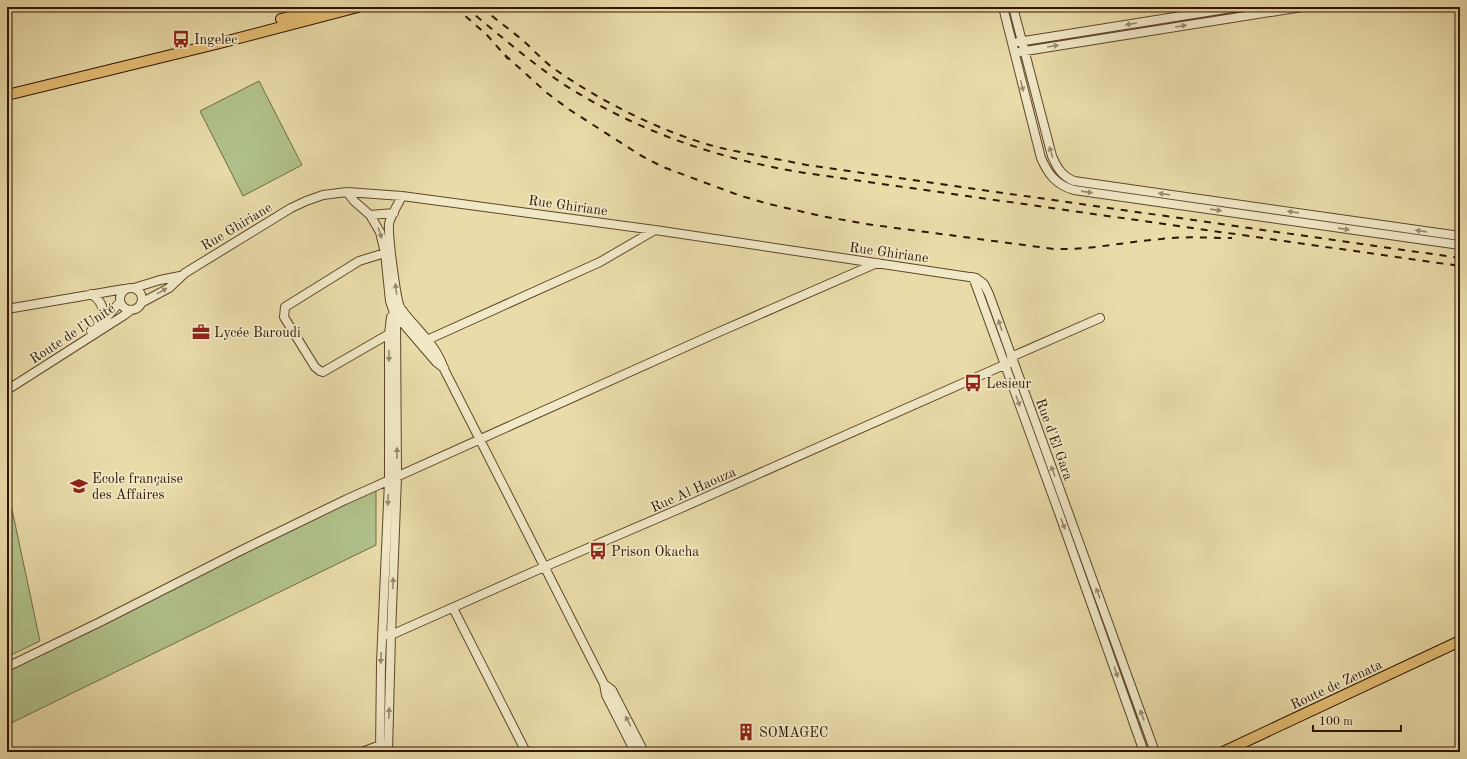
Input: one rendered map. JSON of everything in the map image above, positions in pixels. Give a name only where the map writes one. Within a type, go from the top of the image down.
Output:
[{"type":"main road","points":[[7,88],[327,7]]},
{"type":"main road","points":[[7,95],[216,44],[358,7]]},
{"type":"main road","name":"Route de Zenata","points":[[1223,752],[1460,641]]},
{"type":"street","points":[[1003,7],[1038,150],[1047,170],[1059,184],[1074,190],[1460,245]]},
{"type":"street","points":[[1012,43],[1238,7]]},
{"type":"street","points":[[1014,52],[1302,7]]},
{"type":"street","points":[[1222,10],[1224,19]]},
{"type":"street","points":[[1006,17],[1014,11],[1050,149],[1056,165],[1063,175],[1074,181],[1460,236]]},
{"type":"street","points":[[1047,170],[1056,165]]},
{"type":"street","points":[[348,192],[354,201],[370,215],[380,232],[385,253],[390,301],[424,347],[436,362],[444,369]]},
{"type":"street","name":"Rue Ghiriane","points":[[134,288],[180,276],[271,220],[306,201],[323,195],[348,192],[402,196],[655,230],[973,277]]},
{"type":"street","points":[[384,749],[398,477],[398,312],[389,229],[390,222],[402,196]]},
{"type":"street","points":[[370,215],[394,213]]},
{"type":"street","points":[[427,340],[600,262],[655,230]]},
{"type":"street","points":[[385,253],[359,261],[285,307],[284,318],[315,367],[323,372],[389,334]]},
{"type":"street","points":[[7,667],[345,500],[712,335],[877,263]]},
{"type":"street","name":"Rue Ghiriane","points":[[141,303],[169,288],[180,276]]},
{"type":"street","name":"Rue d'El Gara","points":[[973,277],[1010,361],[1117,644],[1155,752]]},
{"type":"street","points":[[7,309],[96,293],[134,288],[141,294],[141,303],[137,308],[131,310],[125,308],[120,300],[96,293]]},
{"type":"street","points":[[120,300],[124,290]]},
{"type":"street","points":[[96,293],[104,312],[103,320]]},
{"type":"street","name":"Route de l'Unité","points":[[7,390],[92,331],[120,300]]},
{"type":"street","name":"Route de l'Unité","points":[[7,385],[131,310]]},
{"type":"street","points":[[384,749],[382,635],[389,480],[389,334],[390,319],[398,312]]},
{"type":"street","points":[[398,312],[427,340],[440,357],[444,369],[481,439],[604,684],[606,695],[635,752]]},
{"type":"street","name":"Rue Al Haouza","points":[[382,635],[391,635],[544,567],[687,506],[1010,361],[1100,318]]},
{"type":"street","name":"Rue d'El Gara","points":[[1010,361],[1144,752]]},
{"type":"street","points":[[453,608],[526,752]]},
{"type":"street","points":[[1108,649],[1117,644]]},
{"type":"street","points":[[604,684],[612,690],[644,752]]},
{"type":"street","points":[[362,752],[384,749]]},
{"type":"green space","points":[[259,81],[302,165],[243,196],[200,111]]},
{"type":"green space","points":[[7,486],[40,641],[7,657]]},
{"type":"green space","points":[[376,486],[376,545],[7,725],[7,667]]},
{"type":"railway","points":[[455,7],[487,35],[508,59]]},
{"type":"railway","points":[[465,7],[543,70],[571,89],[599,105],[655,132],[684,143],[743,160],[805,173],[1460,266]]},
{"type":"railway","points":[[481,7],[521,39],[553,68],[611,104],[674,133],[717,147],[807,165],[1460,258]]},
{"type":"railway","points":[[505,55],[547,93],[570,110],[640,155],[663,167],[741,196],[769,204],[821,216],[866,224],[1054,249],[1094,247],[1170,238],[1232,238]]},
{"type":"place","name":"Ingelec","points":[[181,39]]},
{"type":"place","name":"Lycée Baroudi","points":[[201,332]]},
{"type":"place","name":"Lesieur","points":[[973,383]]},
{"type":"place","name":"Ecole française des Affaires","points":[[79,486]]},
{"type":"place","name":"Prison Okacha","points":[[598,551]]},
{"type":"place","name":"SOMAGEC","points":[[746,732]]}]
